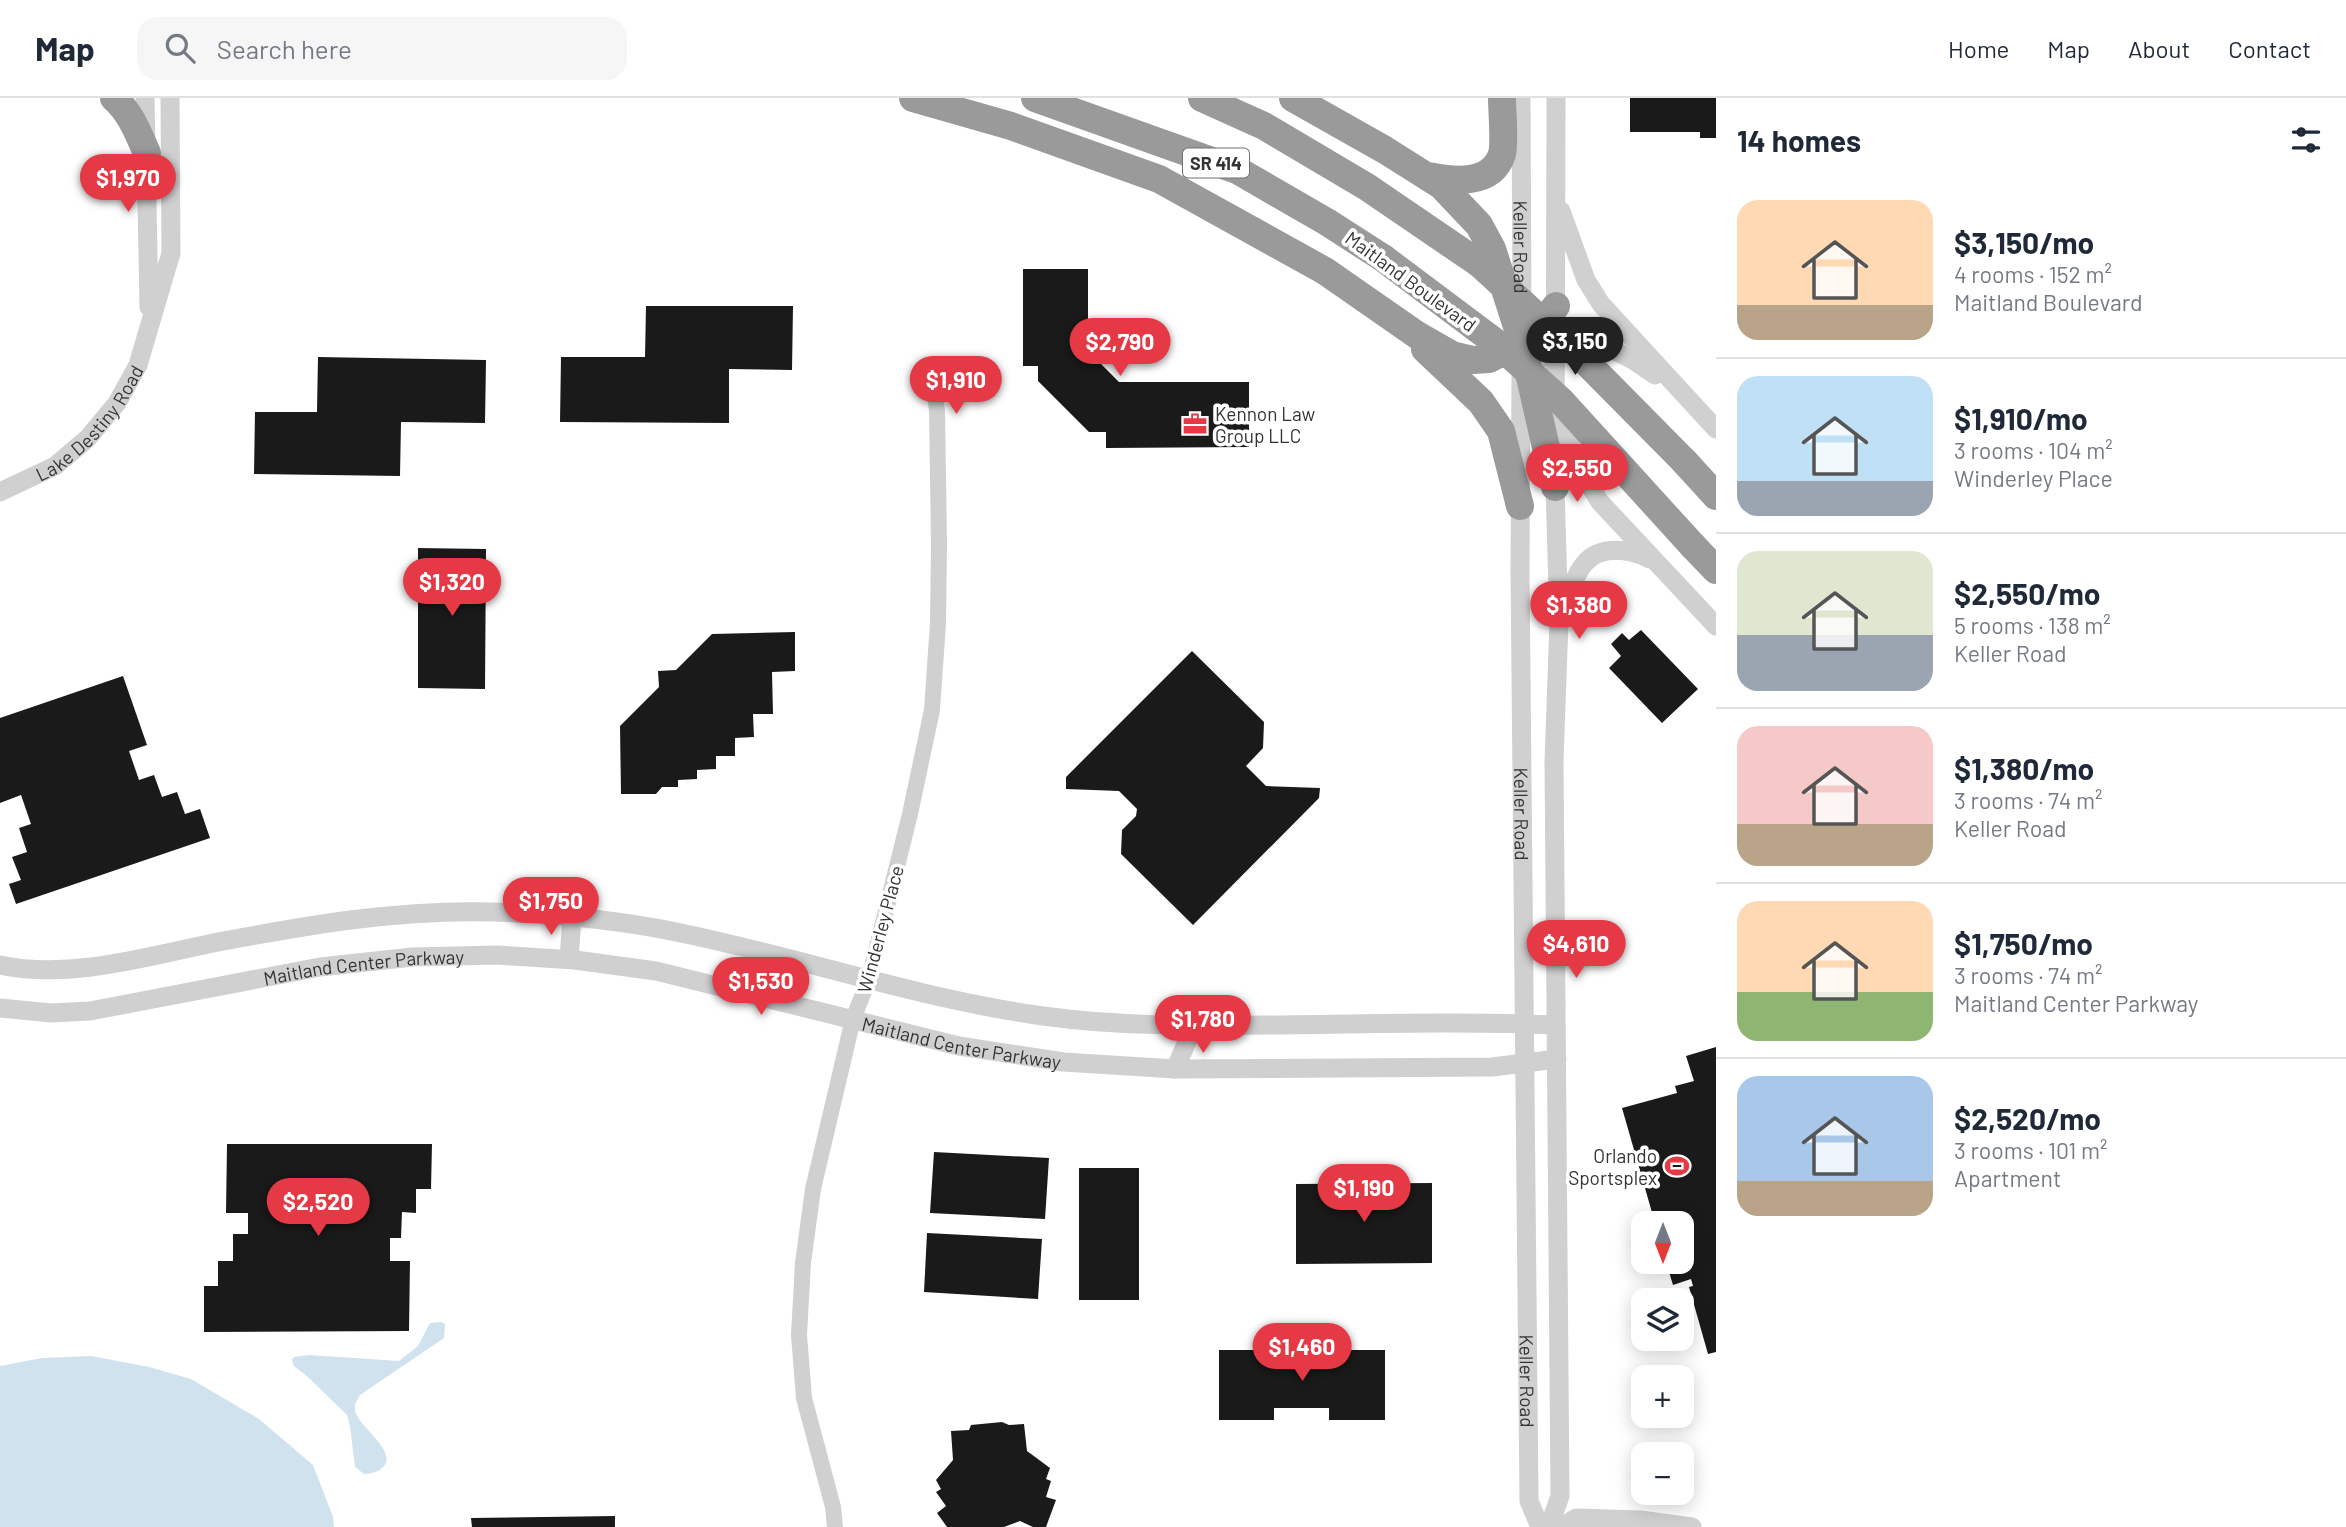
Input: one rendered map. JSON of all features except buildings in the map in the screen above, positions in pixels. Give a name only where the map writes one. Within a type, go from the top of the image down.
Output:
[{"type":"highway","points":[[114,98],[124,107],[147,153]]},
{"type":"highway","points":[[914,98],[1011,126],[1159,179],[1325,271],[1404,326],[1452,355],[1473,360],[1528,361]]},
{"type":"highway","name":"Maitland Boulevard","points":[[1035,98],[1237,170],[1383,258],[1499,345],[1561,401],[1716,570]]},
{"type":"highway","name":"SR 414","points":[[1202,98],[1264,126],[1367,187],[1480,264],[1585,361],[1716,496]]},
{"type":"highway","points":[[1293,98],[1442,186],[1479,225],[1492,249],[1528,361],[1555,487]]},
{"type":"highway","points":[[1427,176],[1466,181],[1493,168],[1502,154],[1502,98]]},
{"type":"highway","points":[[1528,361],[1539,327],[1556,306]]},
{"type":"highway","points":[[1404,326],[1481,402],[1501,431],[1520,506]]},
{"type":"street","name":"Lake Destiny Road","points":[[145,98],[149,329]]},
{"type":"street","name":"Lake Destiny Road","points":[[0,492],[55,466],[88,438],[117,403],[138,365],[171,253],[170,98]]},
{"type":"street","name":"Keller Road","points":[[1521,98],[1522,308],[1528,361],[1520,506],[1530,1501],[1540,1527]]},
{"type":"street","name":"Keller Road","points":[[1549,1527],[1560,1496],[1555,761],[1559,622],[1555,487],[1556,98]]},
{"type":"street","points":[[1556,198],[1586,280],[1601,304],[1716,429]]},
{"type":"street","points":[[1697,409],[1633,360],[1613,350],[1561,345],[1528,361],[1555,406],[1582,472],[1600,502],[1716,626]]},
{"type":"street","name":"Winderley Place","points":[[835,1527],[833,1507],[804,1398],[799,1335],[803,1263],[813,1189],[853,1019],[869,979],[910,814],[932,710],[938,624],[939,469],[937,411],[931,367]]},
{"type":"street","points":[[1559,622],[1578,574],[1594,555],[1615,550],[1639,553],[1658,564]]},
{"type":"street","name":"Maitland Center Parkway","points":[[0,965],[35,970],[83,968],[294,928],[396,915],[462,912],[572,917],[680,932],[963,1001],[1043,1016],[1194,1026],[1556,1025]]},
{"type":"street","points":[[569,959],[572,917]]},
{"type":"street","name":"Maitland Center Parkway","points":[[0,1008],[51,1013],[90,1011],[320,967],[390,959],[496,955],[569,959],[656,971],[992,1052],[1094,1065],[1175,1069],[1492,1066],[1557,1059]]},
{"type":"street","points":[[1166,1025],[1175,1069]]},
{"type":"street","points":[[1175,1069],[1194,1026]]},
{"type":"street","points":[[1562,1527],[1576,1518],[1640,1520],[1692,1527]]},
{"type":"water","points":[[430,1323],[445,1324],[444,1338],[360,1395],[357,1400],[357,1416],[381,1445],[387,1460],[380,1470],[364,1474],[355,1467],[347,1415],[294,1366],[292,1360],[294,1357],[309,1355],[399,1361],[418,1346]]},
{"type":"water","points":[[91,1356],[149,1367],[191,1379],[259,1419],[313,1465],[333,1517],[334,1527],[0,1527],[0,1366],[42,1358]]},
{"type":"place","name":"Kennon Law Group LLC","points":[[1195,424]]},
{"type":"place","name":"Orlando Sportsplex","points":[[1677,1166]]}]
